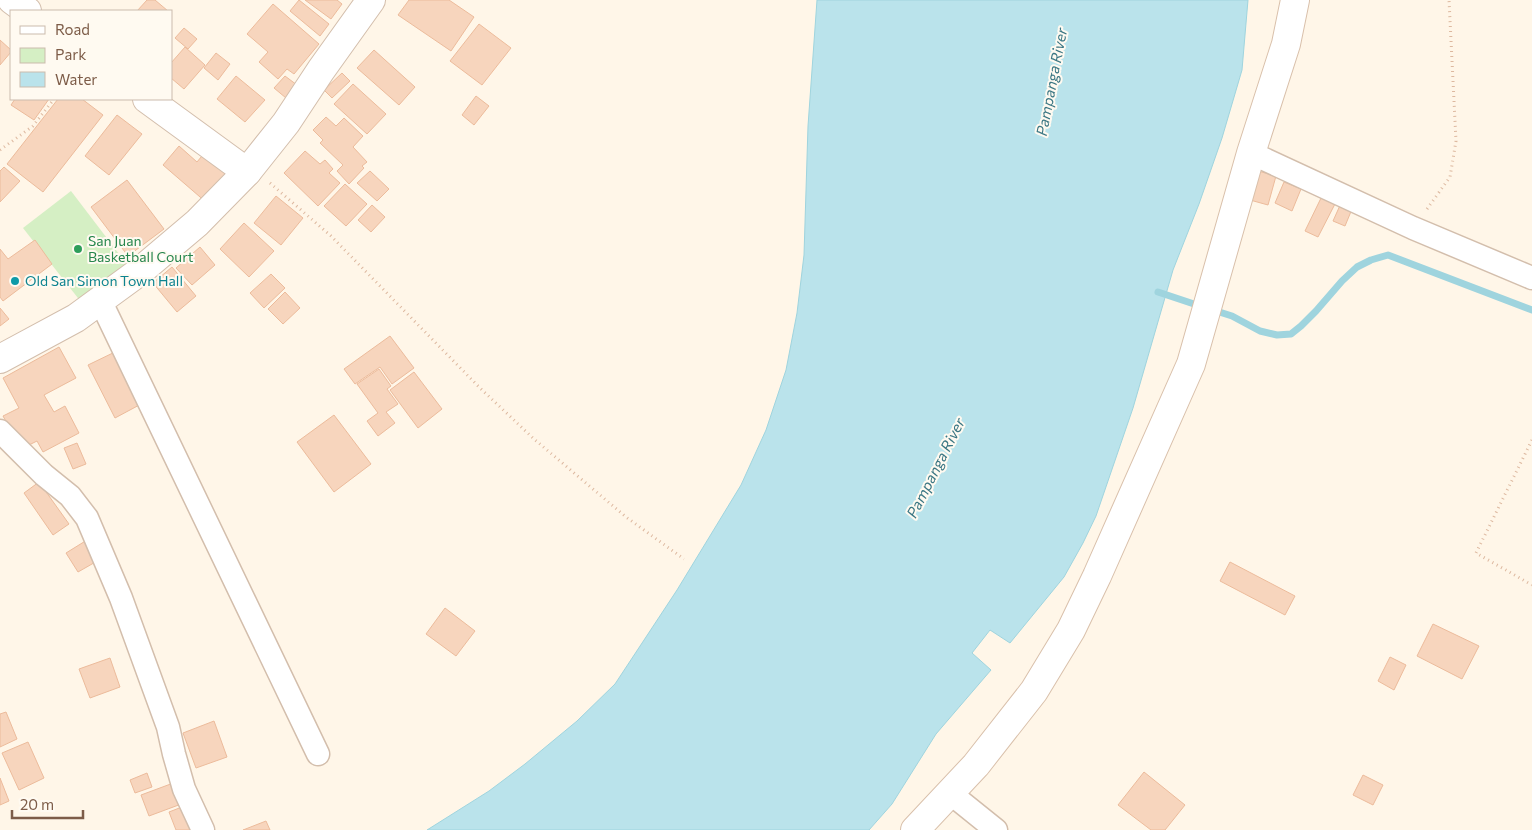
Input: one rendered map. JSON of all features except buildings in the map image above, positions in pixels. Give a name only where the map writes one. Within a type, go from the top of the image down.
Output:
[{"type":"main road","points":[[12,0],[27,10]]},
{"type":"main road","points":[[0,359],[76,318],[139,272],[197,223],[247,172],[286,123],[371,0]]},
{"type":"main road","points":[[915,830],[976,765],[1034,691],[1071,630],[1097,576],[1191,364],[1252,153],[1286,44],[1295,0]]},
{"type":"main road","points":[[148,100],[247,172]]},
{"type":"street","points":[[1252,153],[1413,228],[1532,278]]},
{"type":"street","points":[[100,300],[318,754]]},
{"type":"street","points":[[0,431],[44,475],[70,496],[87,518],[121,598],[168,727],[184,789],[203,830]]},
{"type":"street","points":[[950,793],[996,830]]},
{"type":"path","points":[[1413,228],[1450,177],[1456,141],[1449,0]]},
{"type":"path","points":[[0,150],[33,126],[53,100]]},
{"type":"path","points":[[247,172],[273,184],[331,236],[480,388],[534,439],[626,517],[684,559]]},
{"type":"path","points":[[1532,440],[1476,553],[1532,585]]},
{"type":"green space","name":"San Juan Basketball Court","points":[[71,191],[132,271],[85,307],[23,228]]},
{"type":"water","name":"Pampanga River","points":[[817,0],[1248,0],[1242,70],[1222,138],[1173,270],[1133,408],[1096,516],[1064,577],[1010,643],[990,630],[972,653],[991,670],[936,734],[892,804],[869,830],[427,830],[489,791],[525,764],[577,721],[615,684],[677,590],[741,485],[766,430],[786,370],[797,313],[804,255],[808,126]]},
{"type":"waterway","points":[[1213,310],[1232,316],[1260,331],[1277,335],[1291,334],[1316,311],[1357,267],[1388,255],[1532,310]]},
{"type":"waterway","points":[[1158,292],[1203,307]]},
{"type":"place","name":"San Juan Basketball Court","points":[[78,249]]},
{"type":"place","name":"Old San Simon Town Hall","points":[[15,281]]}]
